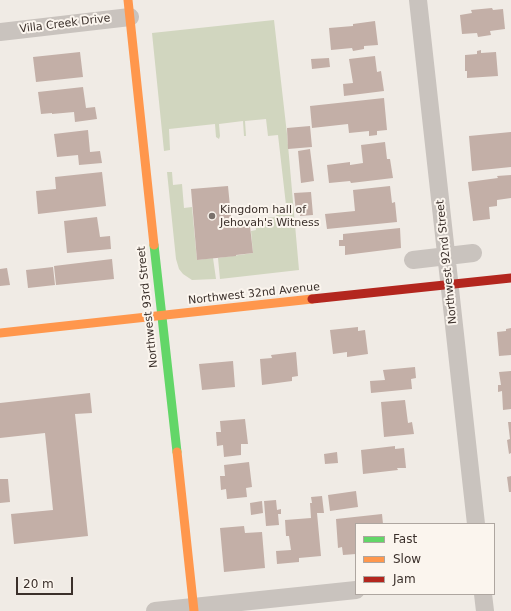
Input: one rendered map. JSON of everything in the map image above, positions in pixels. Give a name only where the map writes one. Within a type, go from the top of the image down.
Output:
[{"type":"street","name":"Northwest 92nd Street","points":[[418,0],[476,523]]},
{"type":"street","name":"Villa Creek Drive","points":[[0,32],[129,8]]},
{"type":"street","name":"Northwest 93rd Street","points":[[129,8],[193,609]]},
{"type":"street","points":[[413,260],[473,253]]},
{"type":"street","name":"Northwest 32nd Avenue","points":[[0,333],[511,278]]},
{"type":"street","points":[[155,611],[193,609],[355,590]]},
{"type":"street","points":[[483,595],[485,611]]},
{"type":"green space","points":[[274,20],[287,134],[299,270],[220,279],[218,258],[253,253],[251,231],[256,230],[255,219],[276,217],[276,208],[286,205],[278,135],[268,136],[266,119],[245,121],[246,136],[244,136],[243,121],[219,124],[219,139],[216,137],[215,124],[169,129],[170,150],[164,151],[152,33]]},
{"type":"green space","points":[[167,172],[172,172],[173,185],[182,184],[184,208],[192,207],[197,260],[213,258],[216,279],[192,280],[183,274],[179,269],[176,259]]},
{"type":"building","points":[[492,8],[493,10],[503,9],[505,29],[490,31],[491,35],[478,37],[477,33],[462,34],[460,15],[472,13],[471,10]]},
{"type":"building","points":[[375,21],[378,45],[364,46],[364,49],[353,51],[352,48],[331,50],[329,28],[353,26],[353,24]]},
{"type":"building","points":[[481,50],[481,53],[496,52],[498,76],[467,78],[467,71],[465,71],[465,55],[477,54],[477,51]]},
{"type":"building","points":[[80,52],[83,77],[36,82],[33,57]]},
{"type":"building","points":[[375,56],[377,72],[381,71],[384,91],[344,96],[343,84],[353,83],[349,59]]},
{"type":"building","points":[[329,58],[330,67],[312,69],[311,59]]},
{"type":"building","points":[[83,87],[86,108],[95,107],[97,119],[75,122],[74,112],[41,114],[38,92]]},
{"type":"building","points":[[384,98],[387,130],[377,131],[377,135],[369,136],[369,131],[349,133],[348,124],[312,128],[310,106]]},
{"type":"building","points":[[310,126],[312,147],[288,149],[287,128]]},
{"type":"building","points":[[88,130],[90,152],[100,151],[102,163],[79,165],[78,155],[57,157],[54,134]]},
{"type":"building","points":[[511,132],[511,167],[472,171],[469,136]]},
{"type":"building","points":[[385,142],[387,159],[390,159],[393,178],[351,183],[350,181],[329,183],[327,165],[350,162],[350,165],[363,163],[361,145]]},
{"type":"building","points":[[310,149],[314,181],[301,183],[298,151]]},
{"type":"building","points":[[102,172],[106,206],[38,214],[36,191],[56,189],[55,177]]},
{"type":"building","points":[[511,175],[511,198],[497,200],[497,206],[489,207],[490,219],[473,221],[468,182],[498,178],[497,176]]},
{"type":"building","name":"Kingdom hall of Jehovah's Witness","points":[[228,186],[232,227],[250,226],[253,253],[197,260],[191,189]]},
{"type":"building","points":[[390,186],[392,203],[395,202],[397,222],[327,229],[325,214],[355,211],[353,190]]},
{"type":"building","points":[[311,192],[313,215],[300,216],[300,212],[296,212],[294,193]]},
{"type":"building","points":[[97,217],[100,237],[110,236],[111,249],[67,253],[64,221]]},
{"type":"building","points":[[400,228],[401,248],[345,255],[345,246],[339,246],[339,240],[343,240],[343,234]]},
{"type":"building","points":[[112,259],[114,279],[56,285],[54,266]]},
{"type":"building","points":[[53,267],[55,285],[28,288],[26,270]]},
{"type":"building","points":[[7,268],[10,285],[0,286],[0,269]]},
{"type":"building","points":[[358,327],[358,331],[365,330],[368,354],[347,357],[347,352],[333,354],[330,330]]},
{"type":"building","points":[[511,328],[511,355],[499,356],[497,332],[506,331],[506,329]]},
{"type":"building","points":[[296,352],[298,376],[292,377],[292,381],[262,385],[260,359],[272,358],[271,355]]},
{"type":"building","points":[[233,361],[235,387],[202,390],[199,364]]},
{"type":"building","points":[[415,367],[416,378],[411,379],[412,389],[371,393],[370,381],[385,380],[383,370]]},
{"type":"building","points":[[511,371],[511,409],[503,410],[502,391],[498,392],[498,385],[501,385],[499,372]]},
{"type":"building","points":[[90,393],[92,413],[75,414],[88,536],[14,544],[11,514],[53,510],[45,433],[0,438],[0,403]]},
{"type":"building","points":[[405,400],[408,423],[412,422],[414,434],[384,437],[381,402]]},
{"type":"building","points":[[245,419],[248,444],[241,444],[241,455],[224,457],[223,445],[217,446],[216,432],[221,432],[220,421]]},
{"type":"building","points":[[508,422],[511,422],[511,453],[509,454],[507,440],[510,439]]},
{"type":"building","points":[[395,446],[395,449],[404,448],[406,468],[397,468],[398,470],[363,474],[361,450]]},
{"type":"building","points":[[337,452],[338,463],[325,464],[324,454]]},
{"type":"building","points":[[249,462],[252,487],[246,488],[247,497],[227,499],[226,489],[221,490],[220,476],[225,476],[224,465]]},
{"type":"building","points":[[511,476],[511,492],[509,492],[507,477]]},
{"type":"building","points":[[0,479],[8,479],[10,502],[0,503]]},
{"type":"building","points":[[356,491],[358,507],[330,511],[328,495]]},
{"type":"building","points":[[322,496],[324,513],[317,513],[321,556],[299,558],[299,562],[277,564],[276,551],[291,550],[289,536],[286,536],[285,520],[311,518],[311,497]]},
{"type":"building","points":[[276,500],[277,510],[281,509],[281,514],[278,514],[279,525],[266,526],[264,501]]},
{"type":"building","points":[[262,501],[263,513],[251,515],[250,503]]},
{"type":"building","points":[[382,514],[383,523],[355,523],[355,554],[343,555],[342,547],[338,548],[336,519]]},
{"type":"building","points":[[244,526],[245,533],[262,532],[265,568],[224,572],[220,528]]},
{"type":"traffic: fast","points":[[154,245],[177,452]]},
{"type":"traffic: slow","points":[[128,0],[154,245]]},
{"type":"traffic: slow","points":[[0,333],[312,299]]},
{"type":"traffic: slow","points":[[177,452],[194,611]]},
{"type":"traffic: jam","points":[[312,299],[511,278]]},
{"type":"place","name":"Kingdom hall of Jehovah's Witness","points":[[212,216]]}]
